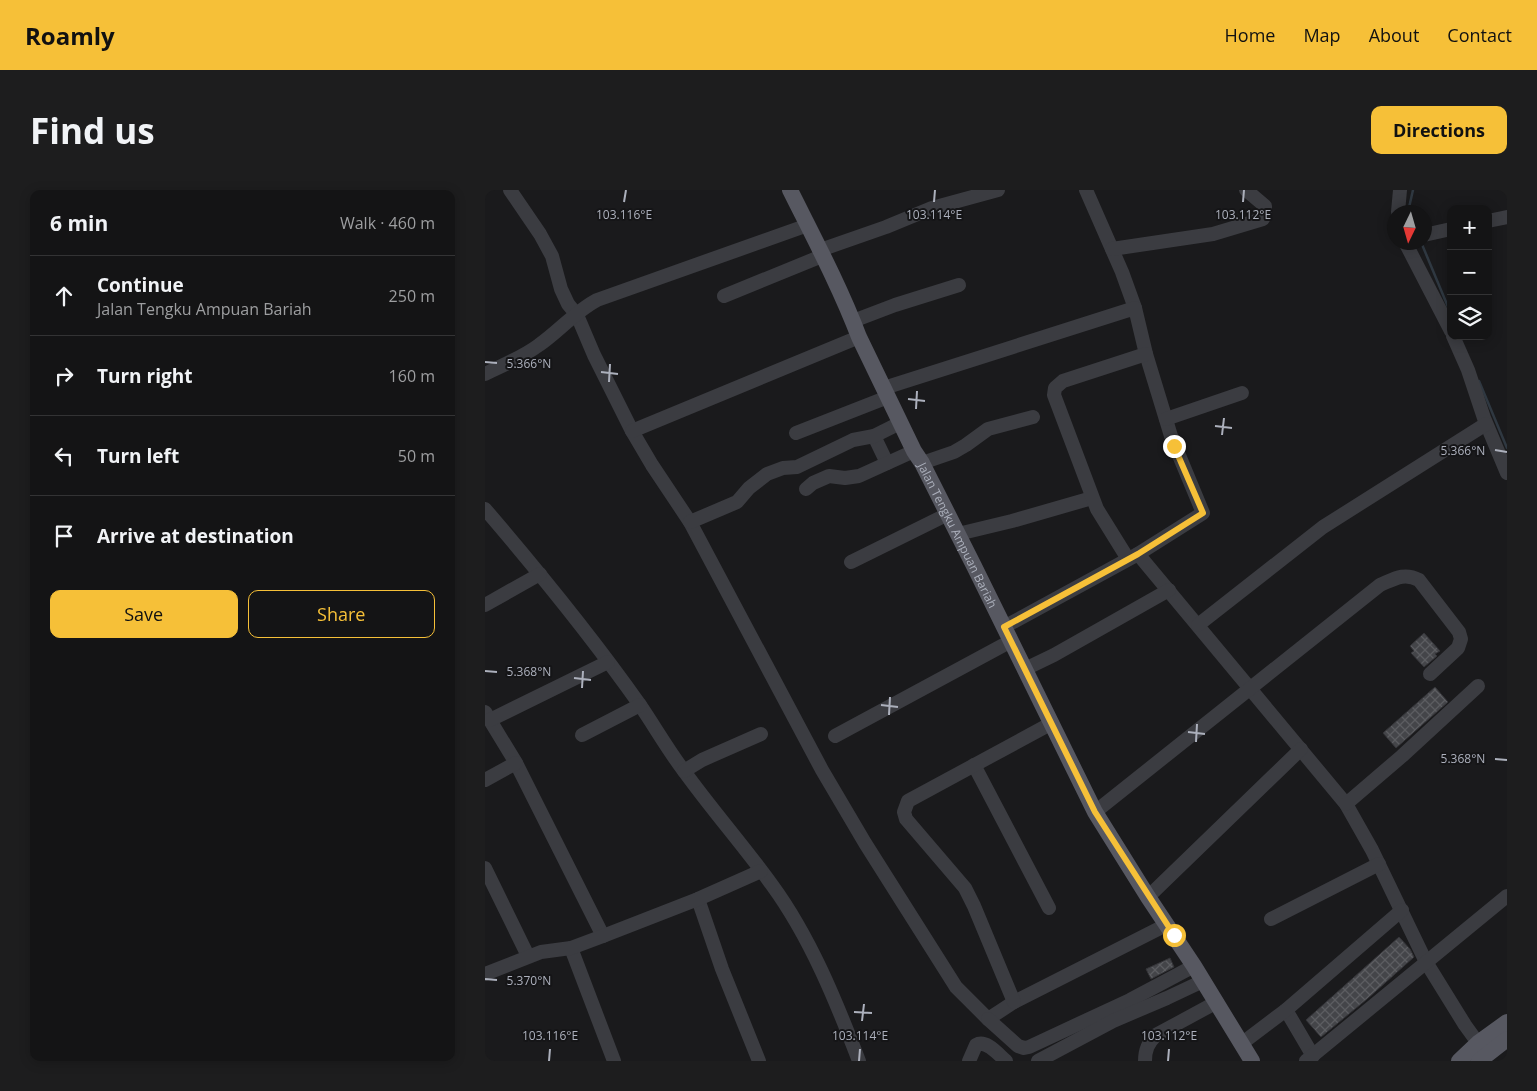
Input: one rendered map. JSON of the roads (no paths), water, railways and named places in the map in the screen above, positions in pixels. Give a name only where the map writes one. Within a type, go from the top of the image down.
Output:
[{"type":"main road","name":"Jalan Tengku Ampuan Bariah","points":[[790,190],[900,423],[948,514],[1095,812],[1217,1002],[1247,1055]]},
{"type":"main road","points":[[1459,1061],[1478,1043],[1507,1022]]},
{"type":"main road","points":[[1479,1061],[1506,1044]]},
{"type":"street","points":[[510,190],[540,234],[552,256],[561,289],[568,304],[577,315],[594,355],[632,431],[652,465],[691,522],[800,732],[865,843],[956,987],[1018,1046],[1024,1048],[1129,1000],[1194,966]]},
{"type":"street","points":[[724,296],[821,253],[932,208],[998,190]]},
{"type":"street","points":[[835,736],[1008,634],[1203,513],[1174,446],[1146,354],[1135,308],[1086,190]]},
{"type":"street","points":[[1112,249],[1213,234],[1263,219],[1265,206],[1246,190]]},
{"type":"street","points":[[1398,205],[1399,190]]},
{"type":"street","points":[[1492,220],[1507,217]]},
{"type":"street","points":[[485,374],[527,353],[585,307],[597,300],[808,225]]},
{"type":"street","points":[[1432,233],[1447,230]]},
{"type":"street","points":[[1409,250],[1447,324]]},
{"type":"street","points":[[853,321],[895,305],[959,285]]},
{"type":"street","points":[[796,433],[886,392],[1135,308]]},
{"type":"street","points":[[632,431],[859,337]]},
{"type":"street","points":[[1455,340],[1468,370],[1486,424],[1507,473]]},
{"type":"street","points":[[1146,354],[1063,381],[1055,388],[1054,395],[1101,518],[1133,557],[1169,590],[1346,804],[1379,864],[1426,962],[1478,1043]]},
{"type":"street","points":[[1166,419],[1242,393]]},
{"type":"street","points":[[806,489],[813,483],[829,476],[845,478],[859,476],[887,463],[954,452],[988,429],[1033,417]]},
{"type":"street","points":[[691,522],[737,502],[749,488],[767,474],[783,468],[797,467],[853,440],[874,436],[900,423]]},
{"type":"street","points":[[1198,625],[1323,527],[1486,424]]},
{"type":"street","points":[[874,436],[887,463]]},
{"type":"street","points":[[958,534],[1013,521],[1092,498]]},
{"type":"street","points":[[485,509],[540,574],[608,662],[640,705],[684,771],[773,886],[807,943],[844,1021],[859,1061]]},
{"type":"street","points":[[851,562],[948,514]]},
{"type":"street","points":[[485,605],[540,574]]},
{"type":"street","points":[[1095,812],[1380,585],[1399,577],[1411,576],[1419,580],[1459,632],[1461,639],[1458,648],[1430,674]]},
{"type":"street","points":[[1025,669],[1054,655],[1169,590]]},
{"type":"street","points":[[603,936],[517,763],[488,716],[608,662]]},
{"type":"street","points":[[1346,804],[1479,686]]},
{"type":"street","points":[[583,735],[640,705]]},
{"type":"street","points":[[1014,1002],[965,888],[906,819],[904,812],[908,801],[1051,723]]},
{"type":"street","points":[[684,771],[701,760],[761,734]]},
{"type":"street","points":[[1148,897],[1301,749]]},
{"type":"street","points":[[485,780],[517,763]]},
{"type":"street","points":[[974,766],[1049,908]]},
{"type":"street","points":[[1271,919],[1379,864]]},
{"type":"street","points":[[485,868],[528,956]]},
{"type":"street","points":[[485,974],[528,956],[571,948],[698,899],[761,871]]},
{"type":"street","points":[[1285,1010],[1310,1058],[1507,896]]},
{"type":"street","points":[[698,899],[722,969],[759,1061]]},
{"type":"street","points":[[1247,1055],[1285,1010],[1402,910]]},
{"type":"street","points":[[988,1019],[1014,1002],[1166,924]]},
{"type":"street","points":[[571,948],[614,1061]]},
{"type":"street","points":[[1037,1061],[1113,1021],[1203,981]]},
{"type":"street","points":[[1145,1061],[1147,1047],[1155,1035],[1217,1002]]},
{"type":"street","points":[[1068,1028],[1069,1044]]},
{"type":"street","points":[[969,1061],[976,1045],[981,1042],[986,1044],[1005,1061]]},
{"type":"waterway","points":[[1410,205],[1413,190]]},
{"type":"waterway","points":[[1424,250],[1447,304]]},
{"type":"waterway","points":[[1479,381],[1507,448]]}]
